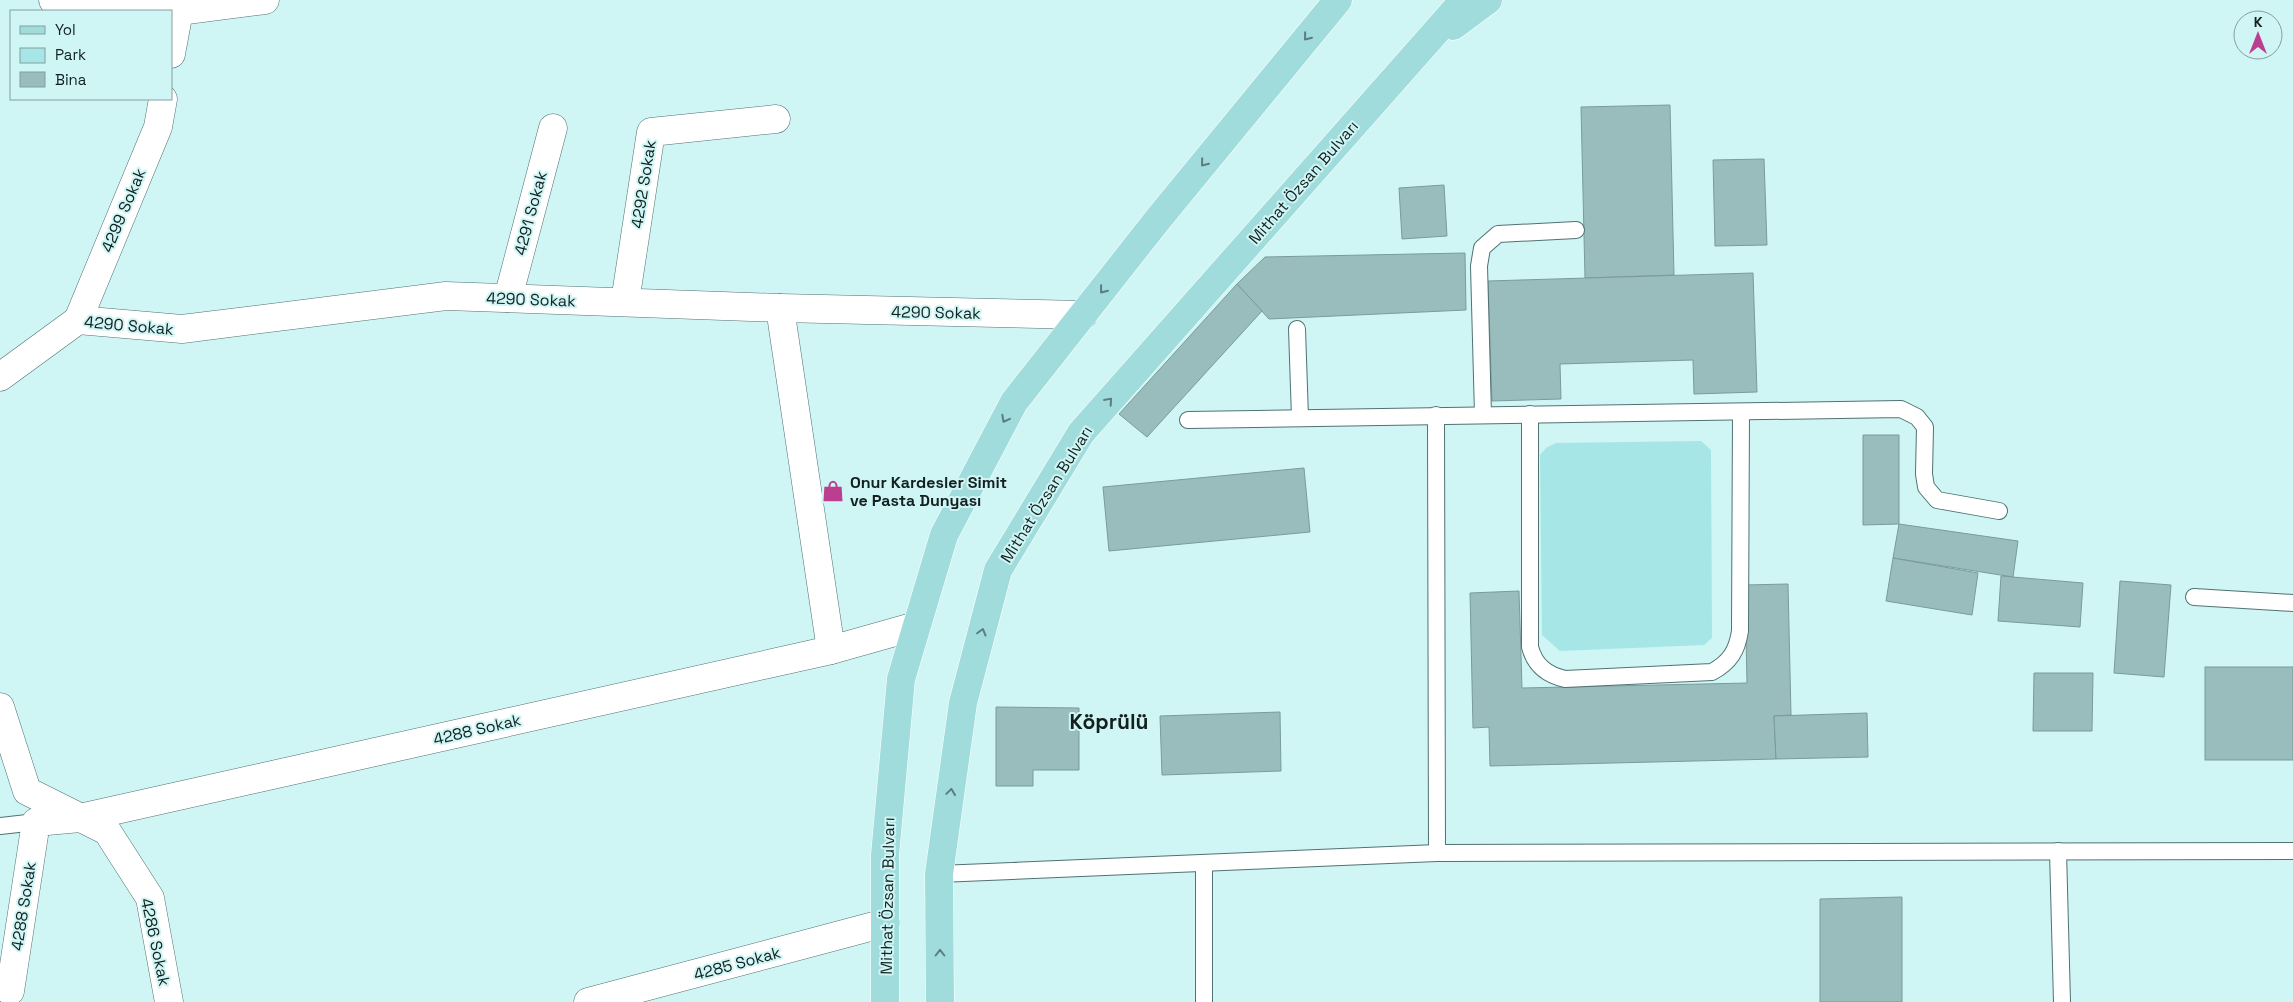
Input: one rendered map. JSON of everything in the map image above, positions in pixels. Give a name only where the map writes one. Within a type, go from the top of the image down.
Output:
[{"type":"main road","name":"Mithat Özsan Bulvarı","points":[[885,1002],[885,855],[901,679],[944,534],[1014,402],[1159,218],[1338,0]]},
{"type":"main road","name":"Mithat Özsan Bulvarı","points":[[940,1002],[939,874],[963,702],[998,570],[1080,433],[1464,0]]},
{"type":"main road","points":[[1419,50],[1488,0]]},
{"type":"street","points":[[54,0],[174,9],[265,0]]},
{"type":"street","points":[[172,39],[174,9]]},
{"type":"street","name":"4299 Sokak","points":[[78,320],[158,127],[163,100]]},
{"type":"street","name":"4292 Sokak","points":[[625,302],[651,132],[776,119]]},
{"type":"street","name":"4291 Sokak","points":[[508,298],[553,128]]},
{"type":"street","name":"4290 Sokak","points":[[0,377],[78,320],[182,330],[446,296],[780,308],[1083,315]]},
{"type":"street","points":[[780,308],[831,650]]},
{"type":"street","name":"4288 Sokak","points":[[10,991],[36,822],[80,818],[831,650],[916,626]]},
{"type":"street","name":"4286 Sokak","points":[[0,707],[27,791],[107,831],[150,898],[168,1002]]},
{"type":"street","name":"4285 Sokak","points":[[588,1002],[885,923]]},
{"type":"lane","points":[[1483,415],[1479,266],[1482,248],[1498,234],[1576,230]]},
{"type":"lane","points":[[1298,330],[1300,418]]},
{"type":"lane","points":[[1188,420],[1436,415],[1741,413],[1901,409],[1917,417],[1926,427],[1924,474],[1926,487],[1937,500],[1999,511]]},
{"type":"lane","points":[[1530,414],[1530,647],[1533,656],[1544,671],[1565,679],[1712,672],[1730,659],[1738,646],[1740,631],[1741,413]]},
{"type":"lane","points":[[1436,415],[1437,854]]},
{"type":"lane","points":[[2194,597],[2293,602]]},
{"type":"lane","name":"4288 Sokak","points":[[0,826],[36,822]]},
{"type":"lane","points":[[2058,851],[2062,1002]]},
{"type":"lane","points":[[939,874],[1437,854],[2293,851]]},
{"type":"lane","points":[[1204,863],[1204,1002]]},
{"type":"green space","points":[[1701,441],[1711,450],[1712,638],[1704,645],[1560,651],[1542,635],[1540,455],[1546,448],[1556,443]]},
{"type":"building","points":[[1670,105],[1674,275],[1585,278],[1581,107]]},
{"type":"building","points":[[1764,159],[1767,245],[1715,246],[1713,160]]},
{"type":"building","points":[[1444,185],[1447,236],[1402,239],[1399,188]]},
{"type":"building","points":[[1465,253],[1466,310],[1269,319],[1237,284],[1265,257]]},
{"type":"building","points":[[1753,273],[1757,392],[1694,394],[1693,360],[1560,364],[1561,399],[1492,401],[1488,281]]},
{"type":"building","points":[[1237,284],[1262,311],[1147,437],[1119,414]]},
{"type":"building","points":[[1863,435],[1899,435],[1899,524],[1863,525]]},
{"type":"building","points":[[1304,468],[1310,532],[1109,551],[1103,487]]},
{"type":"building","points":[[1899,524],[2018,541],[2013,577],[1893,558]]},
{"type":"building","points":[[1893,558],[1978,573],[1972,615],[1886,601]]},
{"type":"building","points":[[2001,576],[2083,583],[2080,627],[1998,621]]},
{"type":"building","points":[[2120,581],[2171,585],[2164,677],[2114,673]]},
{"type":"building","points":[[1788,584],[1791,715],[1774,716],[1776,759],[1490,766],[1489,727],[1473,728],[1470,593],[1519,591],[1522,688],[1747,683],[1745,585]]},
{"type":"building","points":[[2205,667],[2293,667],[2293,760],[2205,760]]},
{"type":"building","points":[[2034,673],[2093,673],[2092,731],[2033,731]]},
{"type":"building","points":[[996,707],[1079,708],[1079,770],[1033,770],[1033,786],[996,786]]},
{"type":"building","points":[[1280,712],[1281,771],[1162,775],[1160,716]]},
{"type":"building","points":[[1867,713],[1868,757],[1776,759],[1774,716]]},
{"type":"building","points":[[1902,897],[1902,1002],[1820,1002],[1820,899]]},
{"type":"place","name":"Onur Kardesler Simit ve Pasta Dunyası","points":[[833,491]]},
{"type":"district","name":"Köprülü","points":[[1109,722]]}]
